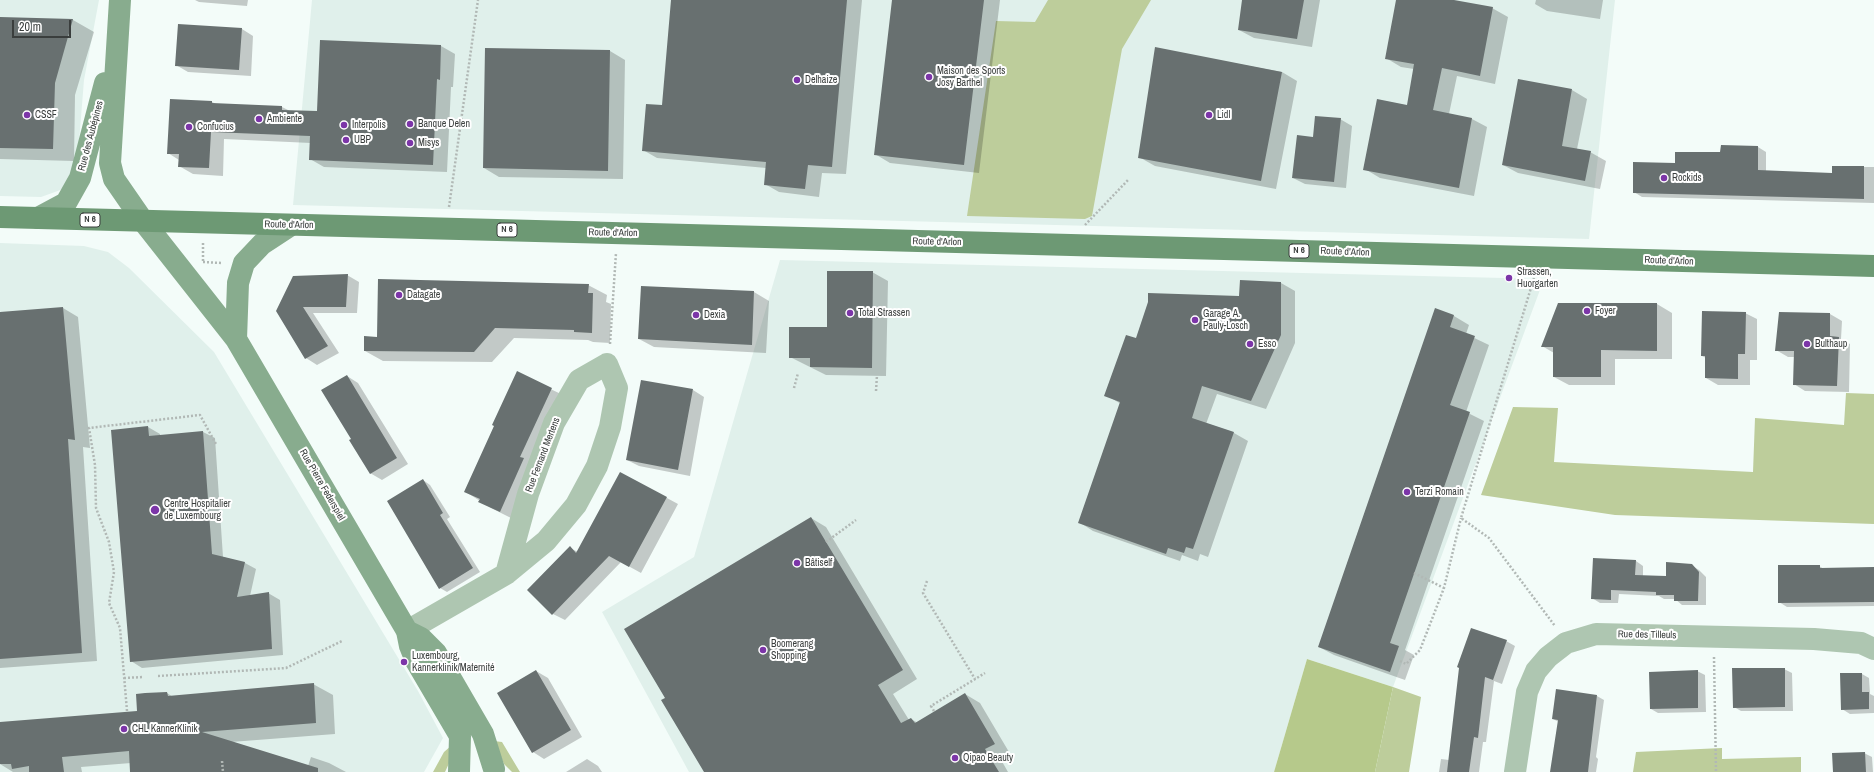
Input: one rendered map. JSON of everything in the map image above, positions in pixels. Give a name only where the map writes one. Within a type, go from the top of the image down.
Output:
[{"type":"main road","name":"Route d'Arlon","points":[[0,217],[1874,266]]},
{"type":"street","name":"Rue des Aubépines","points":[[120,0],[110,163],[114,179],[143,221]]},
{"type":"street","name":"Rue des Aubépines","points":[[38,218],[66,203],[80,178],[117,36]]},
{"type":"street","name":"Rue Pierre Federspiel","points":[[143,221],[236,339],[407,631],[410,646],[416,661],[460,736],[460,772]]},
{"type":"street","points":[[236,339],[238,283],[244,263],[262,244],[291,225]]},
{"type":"street","points":[[407,631],[506,574],[551,535],[576,505],[597,466],[610,427],[618,388],[607,364]]},
{"type":"street","name":"Rue Fernand Mertens","points":[[506,574],[528,494],[554,423],[579,380],[607,364]]},
{"type":"street","name":"Rue Pierre Federspiel","points":[[407,631],[421,638],[436,653],[483,734],[496,771]]},
{"type":"street","name":"Rue des Tilleuls","points":[[1515,772],[1527,692],[1536,671],[1548,656],[1566,642],[1596,634],[1814,639],[1861,643],[1874,649]]},
{"type":"street","points":[[460,772],[470,768],[482,767],[496,771]]},
{"type":"path","points":[[447,229],[478,0]]},
{"type":"path","points":[[1066,245],[1129,179]]},
{"type":"path","points":[[607,364],[610,350],[614,264],[619,233]]},
{"type":"path","points":[[1400,660],[1406,664],[1420,650],[1444,588],[1461,518],[1540,257]]},
{"type":"path","points":[[175,261],[244,263]]},
{"type":"path","points":[[794,388],[798,373]]},
{"type":"path","points":[[876,391],[877,375]]},
{"type":"path","points":[[127,711],[120,628],[109,603],[114,572],[109,542],[96,508],[95,465],[89,428],[200,415],[216,444]]},
{"type":"path","points":[[1461,518],[1489,538],[1566,642]]},
{"type":"path","points":[[826,542],[856,520]]},
{"type":"path","points":[[1414,573],[1444,588]]},
{"type":"path","points":[[927,581],[923,593],[975,679]]},
{"type":"path","points":[[1714,637],[1716,772]]},
{"type":"path","points":[[158,676],[286,668],[342,641]]},
{"type":"path","points":[[934,711],[931,706],[985,673]]},
{"type":"path","points":[[124,678],[144,677]]},
{"type":"path","points":[[222,761],[223,772]]},
{"type":"shaded area","points":[[0,0],[99,0],[84,80],[77,167],[66,188],[41,197],[0,196]]},
{"type":"shaded area","points":[[312,0],[1615,0],[1589,239],[293,205]]},
{"type":"shaded area","name":"Centre Hospitalier de Luxembourg","points":[[0,243],[84,246],[108,252],[129,268],[214,352],[418,691],[443,738],[424,772],[0,772]]},
{"type":"shaded area","points":[[780,260],[1544,279],[1393,687],[1307,659],[1274,772],[689,772],[602,612],[694,557]]},
{"type":"green space","points":[[1048,0],[1151,0],[1122,49],[1092,216],[1085,219],[967,216],[996,21],[1035,22]]},
{"type":"green space","points":[[1846,393],[1874,394],[1874,524],[1615,515],[1481,495],[1513,407],[1558,408],[1554,462],[1753,472],[1755,418],[1844,425]]},
{"type":"green space","points":[[1307,659],[1393,687],[1375,772],[1274,772]]},
{"type":"green space","points":[[1393,687],[1421,697],[1409,772],[1375,772]]},
{"type":"green space","points":[[494,741],[502,742],[520,772],[512,772],[504,764]]},
{"type":"green space","points":[[452,745],[451,759],[445,772],[433,772],[444,752]]},
{"type":"green space","points":[[1722,748],[1722,759],[1801,757],[1801,772],[1633,772],[1636,752]]},
{"type":"building","points":[[671,0],[847,0],[832,167],[808,165],[805,189],[764,185],[766,162],[642,151],[646,104],[662,105]]},
{"type":"building","name":"Maison des Sports Josy Barthel","points":[[892,0],[984,0],[964,165],[874,155]]},
{"type":"building","points":[[1242,0],[1304,0],[1297,39],[1238,30]]},
{"type":"building","points":[[1396,0],[1454,0],[1493,7],[1480,76],[1442,68],[1433,110],[1472,118],[1459,188],[1363,170],[1377,99],[1407,105],[1414,64],[1385,59]]},
{"type":"building","name":"CSSF","points":[[0,17],[73,19],[55,83],[53,149],[0,148]]},
{"type":"building","points":[[178,24],[242,28],[239,70],[175,66]]},
{"type":"building","points":[[320,40],[441,45],[440,80],[437,79],[433,165],[309,160],[310,136],[211,132],[209,168],[178,167],[179,154],[167,154],[170,99],[212,101],[212,103],[282,106],[282,110],[317,111]]},
{"type":"building","name":"Lidl","points":[[1155,47],[1282,72],[1261,181],[1138,158]]},
{"type":"building","points":[[485,48],[610,50],[608,171],[483,168]]},
{"type":"building","points":[[1518,79],[1572,89],[1562,146],[1591,151],[1585,181],[1502,165]]},
{"type":"building","points":[[1315,116],[1341,118],[1334,182],[1292,178],[1297,135],[1313,137]]},
{"type":"building","points":[[1721,145],[1758,146],[1758,170],[1832,173],[1832,166],[1864,166],[1864,199],[1633,193],[1633,162],[1675,163],[1675,152],[1720,152]]},
{"type":"building","name":"Total Strassen","points":[[827,271],[873,271],[872,368],[810,367],[810,358],[789,358],[789,327],[827,327]]},
{"type":"building","points":[[348,274],[346,307],[303,307],[328,346],[305,359],[276,311],[293,276]]},
{"type":"building","points":[[378,279],[589,284],[588,293],[593,293],[592,333],[574,332],[574,330],[495,328],[474,352],[364,351],[364,336],[377,337]]},
{"type":"building","points":[[1240,280],[1281,282],[1281,335],[1251,401],[1202,386],[1192,418],[1234,432],[1193,549],[1186,547],[1184,553],[1168,548],[1166,554],[1078,523],[1120,402],[1104,396],[1126,335],[1136,338],[1148,302],[1148,293],[1239,296]]},
{"type":"building","name":"Dexia","points":[[641,286],[754,291],[752,345],[638,339]]},
{"type":"building","points":[[1558,303],[1657,303],[1657,351],[1601,350],[1601,377],[1553,377],[1553,347],[1541,347]]},
{"type":"building","points":[[63,307],[75,440],[68,439],[82,653],[0,659],[0,312]]},
{"type":"building","name":"Terzi Romain","points":[[1435,308],[1454,315],[1450,327],[1475,336],[1450,405],[1470,412],[1390,643],[1399,646],[1390,672],[1318,647]]},
{"type":"building","points":[[1702,311],[1746,312],[1745,354],[1738,354],[1738,379],[1705,378],[1705,356],[1701,356]]},
{"type":"building","name":"Bulthaup","points":[[1779,312],[1830,313],[1830,336],[1839,337],[1837,386],[1793,385],[1794,351],[1775,351]]},
{"type":"building","points":[[517,371],[552,388],[520,457],[524,458],[500,512],[478,502],[480,499],[464,492],[494,426],[492,425]]},
{"type":"building","points":[[347,375],[397,458],[370,474],[349,440],[351,439],[321,390]]},
{"type":"building","points":[[641,380],[693,389],[678,470],[626,460]]},
{"type":"building","points":[[148,426],[149,436],[203,431],[212,554],[245,562],[237,597],[269,592],[272,649],[130,662],[111,430]]},
{"type":"building","points":[[620,472],[667,497],[629,567],[609,556],[552,615],[527,590],[570,546],[576,553]]},
{"type":"building","points":[[423,479],[443,513],[440,515],[473,568],[439,589],[387,501]]},
{"type":"building","name":"Boomerang Shopping","points":[[811,517],[903,670],[878,685],[901,723],[911,718],[915,723],[965,693],[995,744],[985,749],[999,772],[704,772],[661,700],[665,698],[624,629]]},
{"type":"building","points":[[1593,558],[1636,560],[1635,575],[1666,576],[1666,562],[1692,564],[1699,572],[1698,601],[1674,601],[1674,595],[1656,595],[1656,592],[1611,590],[1611,600],[1591,599]]},
{"type":"building","points":[[1778,565],[1820,565],[1820,568],[1874,567],[1874,602],[1778,603]]},
{"type":"building","points":[[1471,628],[1507,640],[1493,680],[1485,677],[1478,738],[1474,737],[1469,772],[1447,772],[1459,668],[1457,667]]},
{"type":"building","points":[[1732,668],[1785,668],[1785,707],[1733,708]]},
{"type":"building","points":[[536,670],[571,730],[532,753],[497,693]]},
{"type":"building","points":[[1698,670],[1698,708],[1650,709],[1649,672]]},
{"type":"building","points":[[1840,673],[1862,673],[1862,692],[1869,692],[1869,709],[1841,710]]},
{"type":"building","name":"CHL KannerKlinik","points":[[314,683],[316,723],[202,732],[318,768],[318,772],[130,772],[129,751],[62,757],[64,772],[29,772],[29,766],[12,769],[11,764],[0,764],[0,722],[137,711],[136,694],[167,692],[168,696]]},
{"type":"building","points":[[1556,689],[1597,695],[1588,772],[1550,772],[1558,720],[1552,719]]},
{"type":"building","points":[[1865,752],[1866,772],[1833,772],[1832,753]]},
{"type":"place","name":"Maison des Sports Josy Barthel","points":[[929,77]]},
{"type":"place","name":"Delhaize","points":[[797,80]]},
{"type":"place","name":"CSSF","points":[[27,115]]},
{"type":"place","name":"Lidl","points":[[1209,115]]},
{"type":"place","name":"Ambiente","points":[[259,119]]},
{"type":"place","name":"Banque Delen","points":[[410,124]]},
{"type":"place","name":"Interpolis","points":[[344,125]]},
{"type":"place","name":"Confucius","points":[[189,127]]},
{"type":"place","name":"UBP","points":[[346,140]]},
{"type":"place","name":"Misys","points":[[410,143]]},
{"type":"place","name":"Rockids","points":[[1664,178]]},
{"type":"place","name":"Strassen, Huorgarten","points":[[1509,278]]},
{"type":"place","name":"Datagate","points":[[399,295]]},
{"type":"place","name":"Foyer","points":[[1587,311]]},
{"type":"place","name":"Total Strassen","points":[[850,313]]},
{"type":"place","name":"Dexia","points":[[696,315]]},
{"type":"place","name":"Garage A. Pauly-Losch","points":[[1195,320]]},
{"type":"place","name":"Esso","points":[[1250,344]]},
{"type":"place","name":"Bulthaup","points":[[1807,344]]},
{"type":"place","name":"Terzi Romain","points":[[1407,492]]},
{"type":"place","name":"Centre Hospitalier de Luxembourg","points":[[155,510]]},
{"type":"place","name":"Bâtiself","points":[[797,563]]},
{"type":"place","name":"Boomerang Shopping","points":[[763,650]]},
{"type":"place","name":"Luxembourg, Kannerklinik/Maternité","points":[[404,662]]},
{"type":"place","name":"CHL KannerKlinik","points":[[124,729]]},
{"type":"place","name":"Qipao Beauty","points":[[955,758]]}]
